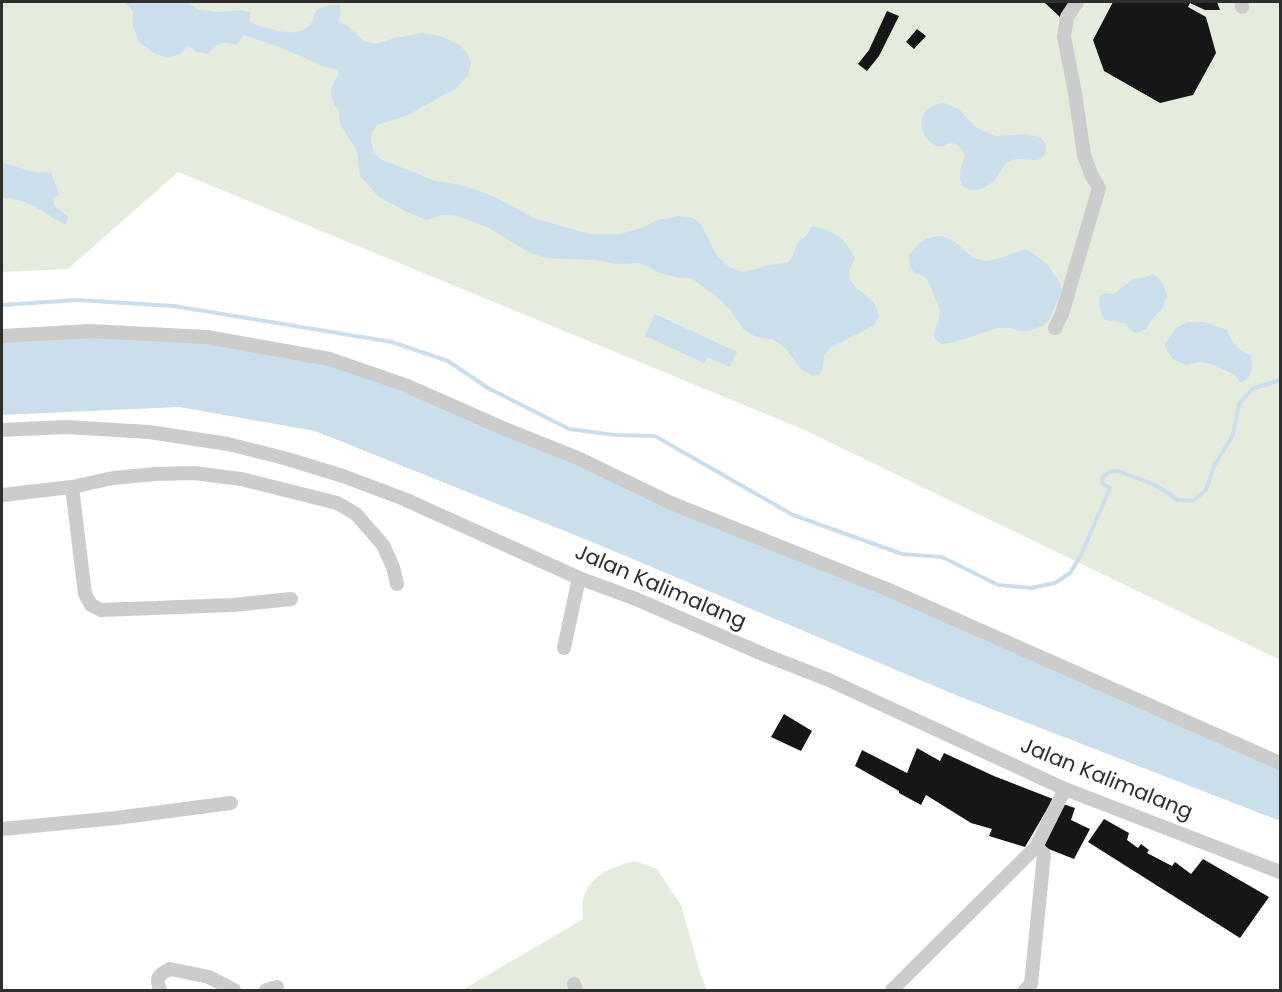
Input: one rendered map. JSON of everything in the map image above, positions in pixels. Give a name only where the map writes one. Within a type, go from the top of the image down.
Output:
[{"type":"street","points":[[1055,328],[1062,314],[1099,188],[1084,155],[1064,37],[1067,17],[1077,2]]},
{"type":"street","points":[[2,336],[90,331],[207,337],[330,359],[405,385],[580,459],[671,503],[889,590],[1281,763]]},
{"type":"street","name":"Jalan Kalimalang","points":[[2,430],[66,427],[149,432],[228,444],[343,476],[404,499],[579,578],[636,599],[829,680],[1065,789],[1281,872]]},
{"type":"street","points":[[2,495],[156,474],[194,473],[241,479],[337,503],[356,514],[383,545],[393,567],[397,584]]},
{"type":"street","points":[[72,487],[85,594],[92,605],[101,610],[233,605],[291,599]]},
{"type":"street","points":[[564,648],[579,578]]},
{"type":"street","points":[[892,990],[1036,847],[1065,789]]},
{"type":"street","points":[[2,829],[116,818],[231,803]]},
{"type":"street","points":[[1025,990],[1031,984],[1044,854],[1036,847]]},
{"type":"street","points":[[160,990],[159,975],[170,969],[209,977],[234,990]]},
{"type":"shaded area","points":[[2,2],[1280,2],[1280,660],[802,429],[178,172],[68,269],[2,272]]},
{"type":"shaded area","points":[[635,861],[657,869],[682,907],[707,990],[462,990],[583,919],[583,900],[590,884],[603,873]]},
{"type":"water","points":[[125,2],[186,2],[198,9],[219,12],[242,10],[250,12],[249,22],[281,32],[298,32],[305,29],[312,21],[316,10],[329,5],[340,5],[341,13],[338,21],[348,26],[364,41],[375,44],[423,33],[440,36],[458,44],[467,53],[471,62],[468,75],[456,88],[408,115],[377,125],[372,133],[371,141],[374,153],[380,159],[436,181],[461,185],[493,196],[536,219],[590,234],[620,234],[658,220],[679,216],[692,217],[701,224],[717,256],[729,267],[742,272],[765,265],[787,263],[798,243],[807,235],[812,226],[820,228],[838,236],[851,251],[855,258],[849,271],[849,279],[872,301],[879,317],[873,326],[833,346],[824,355],[820,374],[813,376],[802,370],[785,348],[772,339],[756,337],[744,330],[731,311],[716,296],[691,278],[678,278],[660,273],[640,263],[615,264],[595,260],[547,258],[532,254],[487,227],[457,216],[442,215],[427,220],[411,214],[379,197],[360,176],[357,151],[340,124],[339,110],[331,97],[332,88],[339,74],[338,70],[244,35],[236,45],[220,44],[208,54],[197,52],[188,46],[180,54],[168,58],[155,54],[139,42],[133,26],[133,12]]},
{"type":"water","points":[[944,103],[959,109],[977,128],[996,136],[1026,134],[1040,137],[1046,144],[1045,154],[1038,160],[1009,161],[986,187],[975,190],[966,188],[960,179],[965,155],[961,149],[953,143],[942,147],[937,146],[923,132],[921,123],[926,111],[932,106]]},
{"type":"water","points":[[2,163],[35,172],[51,173],[59,194],[53,199],[54,205],[68,217],[66,224],[26,203],[2,198]]},
{"type":"water","points":[[942,236],[954,241],[973,258],[986,261],[1025,249],[1047,264],[1060,283],[1061,292],[1049,320],[1043,326],[1024,332],[1010,328],[998,328],[955,342],[941,344],[934,338],[940,310],[927,279],[914,273],[910,266],[909,255],[924,241]]},
{"type":"water","points":[[1152,274],[1160,280],[1168,297],[1146,329],[1137,333],[1125,323],[1105,320],[1100,309],[1100,296],[1104,293],[1114,294],[1133,279]]},
{"type":"water","points":[[655,314],[737,352],[730,367],[707,357],[704,363],[645,336]]},
{"type":"water","points":[[1188,322],[1205,322],[1227,330],[1236,345],[1250,355],[1252,367],[1248,378],[1240,382],[1235,375],[1212,364],[1199,362],[1186,365],[1173,359],[1165,344],[1176,328]]},
{"type":"water","points":[[2,337],[199,337],[330,359],[1280,763],[1280,821],[958,696],[597,544],[315,431],[179,407],[2,415]]},
{"type":"building","points":[[1046,2],[1075,2],[1061,18]]},
{"type":"building","points":[[1113,2],[1217,2],[1220,10],[1205,10],[1190,3],[1188,7],[1206,17],[1216,53],[1193,95],[1160,103],[1104,71],[1093,40]]},
{"type":"building","points":[[887,11],[899,16],[879,56],[867,71],[858,64],[869,50]]},
{"type":"building","points":[[917,29],[926,36],[914,49],[906,42]]},
{"type":"building","points":[[784,714],[812,731],[801,751],[771,737]]},
{"type":"building","points":[[917,748],[940,761],[944,753],[1053,799],[1025,847],[989,836],[992,829],[971,823],[926,795],[921,805],[855,766],[862,750],[907,773]]},
{"type":"building","points":[[1060,803],[1075,808],[1071,820],[1090,829],[1074,859],[1041,846]]},
{"type":"building","points":[[1104,819],[1129,833],[1127,840],[1138,848],[1141,844],[1149,850],[1147,853],[1172,866],[1175,862],[1191,874],[1203,859],[1269,897],[1240,938],[1088,842]]},
{"type":"waterway","points":[[2,305],[77,300],[174,306],[392,342],[448,361],[488,388],[569,429],[615,435],[655,436],[793,515],[902,554],[942,557],[998,585],[1031,588],[1055,583],[1070,573],[1081,555],[1110,488],[1103,484],[1102,478],[1109,472],[1118,471],[1155,485],[1178,500],[1193,501],[1206,490],[1214,466],[1233,435],[1239,404],[1252,389],[1280,380]]}]
